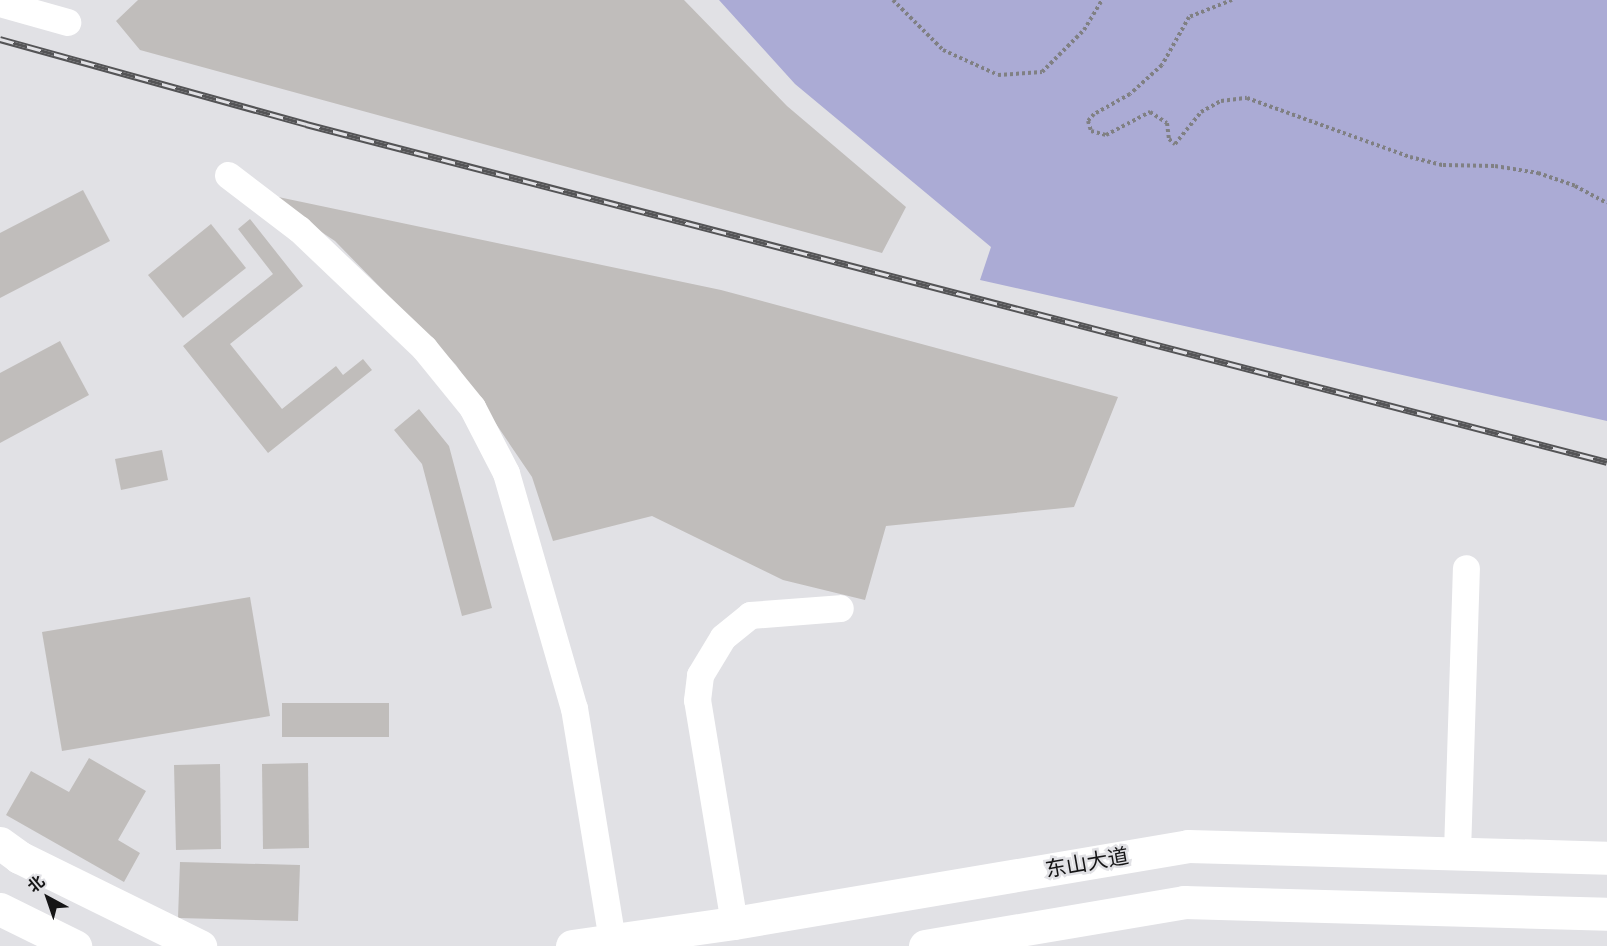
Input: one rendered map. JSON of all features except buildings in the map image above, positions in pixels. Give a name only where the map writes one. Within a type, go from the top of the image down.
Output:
[{"type":"main road","points":[[0,843],[19,857],[200,946]]},
{"type":"main road","name":"东山大道","points":[[572,946],[734,923],[1188,846],[1607,858]]},
{"type":"main road","points":[[925,946],[1184,902],[1607,914]]},
{"type":"main road","points":[[0,909],[75,946]]},
{"type":"street","points":[[0,3],[67,21]]},
{"type":"street","points":[[228,175],[299,229],[424,348],[472,407],[506,473],[574,708],[612,940]]},
{"type":"street","points":[[1457,852],[1466,568]]},
{"type":"street","points":[[734,923],[697,700],[700,675],[723,637],[750,615],[840,608]]},
{"type":"path","points":[[893,0],[943,50],[998,75],[1042,72],[1084,30],[1102,0]]},
{"type":"path","points":[[1232,0],[1189,17],[1162,65],[1130,94],[1094,114],[1088,121],[1091,131],[1106,135],[1150,112],[1167,123],[1169,139],[1175,144],[1201,112],[1221,101],[1247,98],[1410,156],[1443,165],[1495,166],[1538,173],[1575,186],[1607,203]]},
{"type":"shaded area","points":[[719,0],[1607,0],[1607,421],[980,280],[991,247],[795,84]]},
{"type":"railway","points":[[0,39],[306,124],[1607,462]]}]
